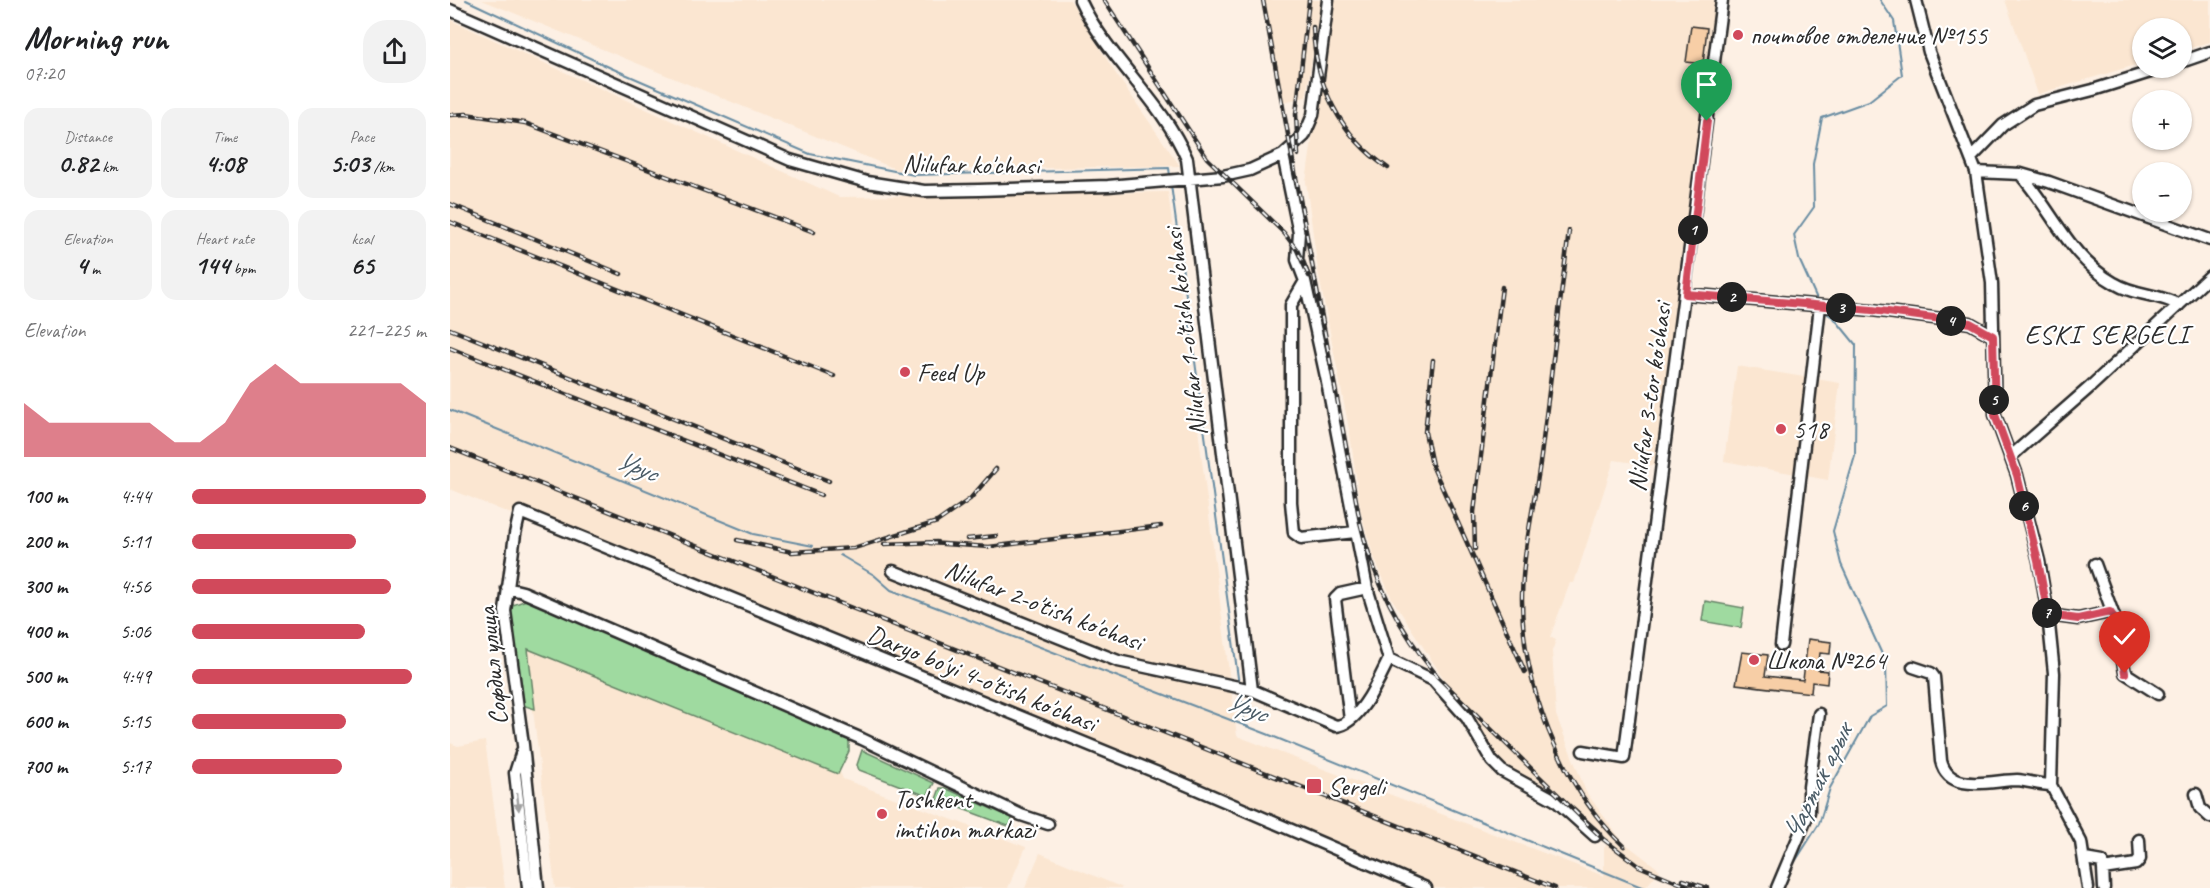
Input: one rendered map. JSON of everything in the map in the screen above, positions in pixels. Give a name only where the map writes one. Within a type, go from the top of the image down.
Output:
[{"type":"street","name":"Nilufar 1-o'tish ko'chasi","points":[[1080,0],[1120,62],[1175,131],[1187,159],[1252,690]]},
{"type":"street","name":"Nilufar ko'chasi","points":[[450,9],[790,160],[867,182],[924,191],[1108,186],[1189,179],[1240,173],[1283,155],[1304,136],[1313,115],[1328,0]]},
{"type":"street","name":"Nilufar 3-tor ko'chasi","points":[[1582,751],[1624,758],[1686,294],[1722,0]]},
{"type":"street","points":[[1916,0],[1929,52],[1976,172],[1992,284],[1995,415],[2010,457],[2038,561],[2048,615],[2054,673],[2051,785],[2078,833],[2085,859],[2088,888]]},
{"type":"street","points":[[2192,58],[2210,52]]},
{"type":"street","points":[[1972,157],[2003,125],[2034,105],[2132,78]]},
{"type":"street","points":[[1283,155],[1299,233],[1297,260],[1305,281],[1367,588],[1389,659],[1374,690],[1350,720]]},
{"type":"street","points":[[1976,172],[2021,174],[2210,240]]},
{"type":"street","points":[[2021,174],[2073,248],[2094,270],[2127,290],[2166,297],[2179,305]]},
{"type":"street","points":[[2010,457],[2210,276]]},
{"type":"street","points":[[1305,281],[1291,305],[1291,502],[1294,532],[1300,538],[1355,532]]},
{"type":"street","points":[[1686,294],[1970,323],[1993,336]]},
{"type":"street","points":[[1781,645],[1820,306]]},
{"type":"street","name":"Софдил улица","points":[[520,512],[505,611],[523,745],[533,884]]},
{"type":"street","name":"Daryo bo'yi 4-o'tish ko'chasi","points":[[520,512],[1180,782],[1426,888]]},
{"type":"street","points":[[2095,564],[2110,612],[2115,619],[2125,673],[2158,694]]},
{"type":"street","name":"Nilufar 2-o'tish ko'chasi","points":[[893,571],[1118,661],[1252,690],[1330,724],[1343,725],[1350,720]]},
{"type":"street","points":[[507,588],[556,606],[862,739],[1021,815],[1048,824]]},
{"type":"street","points":[[1350,720],[1335,602],[1340,594],[1367,588]]},
{"type":"street","points":[[2048,615],[2078,619],[2110,612]]},
{"type":"street","points":[[1389,659],[1432,680],[1467,718],[1492,761],[1502,771],[1555,800],[1595,836]]},
{"type":"street","points":[[1913,667],[1931,673],[1934,677],[1941,761],[1947,773],[1962,783],[2018,780],[2051,785]]},
{"type":"street","points":[[1777,888],[1809,812],[1809,787],[1819,714]]},
{"type":"street","points":[[2196,794],[2200,808],[2210,817]]},
{"type":"street","points":[[2103,869],[2138,863],[2139,840]]},
{"type":"street","points":[[2085,859],[2102,862],[2104,888]]},
{"type":"shaded area","points":[[482,0],[1070,0],[1114,71],[1180,166],[898,170]]},
{"type":"shaded area","points":[[1263,0],[1321,0],[1306,97],[1283,102]]},
{"type":"shaded area","points":[[1332,0],[1716,0],[1657,466],[1614,460],[1574,583],[1570,583],[1550,637],[1556,640],[1552,651],[1556,715],[1586,792],[1622,841],[1660,870],[1645,888],[1426,888],[450,489],[450,20],[839,197],[1168,192],[1237,736],[1604,876],[1604,848],[1607,844],[1555,796],[1501,767],[1392,599],[1373,555],[1361,513],[1350,434],[1318,271],[1306,182]]},
{"type":"shaded area","points":[[2005,0],[2210,0],[2210,42],[2192,48],[2192,18],[2132,18],[2132,66],[2038,94]]},
{"type":"shaded area","name":"518","points":[[1737,366],[1840,383],[1828,480],[1724,461]]},
{"type":"shaded area","points":[[525,645],[840,772],[843,779],[1026,847],[1008,888],[555,888]]},
{"type":"shaded area","points":[[485,741],[505,888],[450,888],[450,743],[458,746]]},
{"type":"shaded area","points":[[1040,853],[1123,888],[1025,888]]},
{"type":"green space","points":[[526,600],[849,738],[849,751],[838,774],[528,649],[535,709],[522,705],[510,614],[513,605]]},
{"type":"green space","points":[[1705,601],[1744,608],[1741,628],[1702,621]]},
{"type":"green space","points":[[862,750],[934,783],[927,796],[859,770],[857,765]]},
{"type":"green space","points":[[940,788],[945,788],[1012,818],[1011,824],[1008,826],[936,799]]},
{"type":"building","points":[[1691,26],[1707,28],[1703,64],[1686,62]]},
{"type":"building","name":"Школа №264","points":[[1808,639],[1831,642],[1830,654],[1820,653],[1818,670],[1828,671],[1827,684],[1812,682],[1811,693],[1736,684],[1742,652],[1768,655],[1765,676],[1803,680]]},
{"type":"waterway","points":[[466,0],[611,68],[810,154],[914,175],[1169,168],[1170,176]]},
{"type":"waterway","name":"Чартак арык","points":[[1818,301],[1799,259],[1794,235],[1814,207],[1813,164],[1822,118],[1869,101],[1902,75],[1894,21],[1880,0]]},
{"type":"waterway","points":[[1171,185],[1239,685]]},
{"type":"waterway","name":"Чартак арык","points":[[1791,868],[1819,824],[1830,788],[1870,716],[1887,706],[1886,663],[1841,564],[1833,531],[1855,456],[1856,345],[1834,318],[1823,311]]},
{"type":"waterway","name":"Урус","points":[[450,410],[753,534],[813,546]]},
{"type":"waterway","name":"Урус","points":[[840,555],[874,575],[891,590],[1267,734],[1644,888]]},
{"type":"waterway","points":[[1240,690],[1245,726]]},
{"type":"railway","points":[[1104,0],[1207,158],[1284,233],[1297,250],[1309,276]]},
{"type":"railway","points":[[1263,0],[1360,522],[1373,564],[1390,604],[1411,641],[1438,677],[1603,839],[1639,866],[1691,888]]},
{"type":"railway","points":[[1298,155],[1296,114],[1309,0]]},
{"type":"railway","points":[[1313,27],[1319,69],[1333,107],[1356,140],[1388,168]]},
{"type":"railway","points":[[450,115],[466,114],[525,123],[814,232]]},
{"type":"railway","points":[[450,204],[621,274]]},
{"type":"railway","points":[[450,222],[834,376]]},
{"type":"railway","points":[[1569,231],[1541,456],[1525,561],[1522,596],[1523,629],[1537,697],[1563,763],[1601,822],[1624,846]]},
{"type":"railway","points":[[1475,549],[1474,512],[1502,287]]},
{"type":"railway","points":[[450,329],[829,481]]},
{"type":"railway","points":[[450,348],[821,495]]},
{"type":"railway","points":[[1433,360],[1425,432],[1432,465],[1525,672]]},
{"type":"railway","points":[[450,448],[1555,888]]},
{"type":"railway","points":[[737,540],[792,552],[854,548],[937,522],[970,499],[996,469]]},
{"type":"railway","points":[[929,543],[989,547],[1161,526]]},
{"type":"railway","points":[[967,539],[996,536]]},
{"type":"railway","points":[[884,544],[937,542]]},
{"type":"railway","points":[[1683,880],[1707,888]]},
{"type":"place","name":"почтовое отделение №155","points":[[1738,35]]},
{"type":"place","name":"Feed Up","points":[[905,372]]},
{"type":"place","name":"518","points":[[1781,429]]},
{"type":"place","name":"Школа №264","points":[[1754,660]]},
{"type":"place","name":"Sergeli","points":[[1314,786]]},
{"type":"place","name":"Toshkent imtihon markazi","points":[[882,814]]},
{"type":"district","name":"ESKI SERGELI","points":[[2107,334]]},
{"type":"route","points":[[1707,121],[1686,294],[1872,310],[1917,318],[1957,321],[1970,323],[1993,336],[1995,415],[2017,475],[2038,561],[2048,615],[2078,619],[2110,612],[2115,619],[2122,667],[2125,673]]}]
